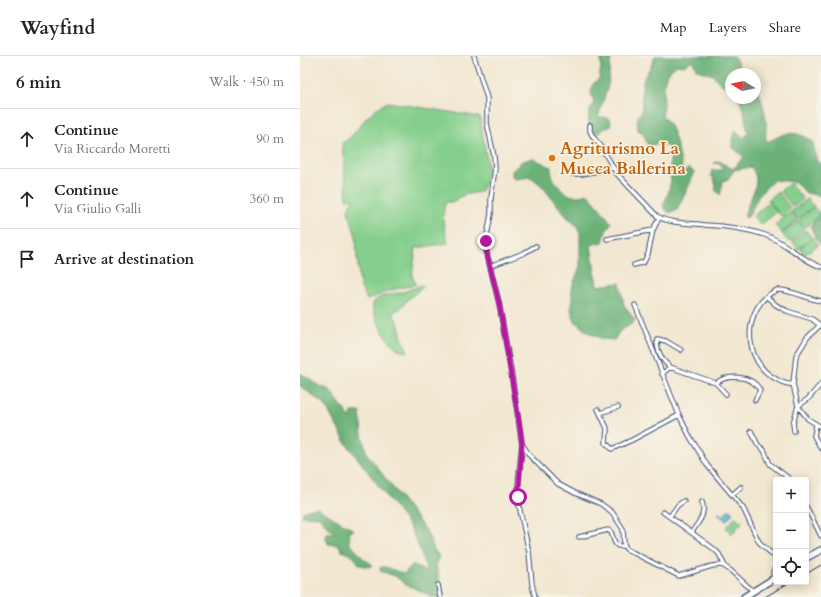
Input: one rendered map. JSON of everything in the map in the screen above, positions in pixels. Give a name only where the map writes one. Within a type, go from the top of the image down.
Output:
[{"type":"main road","points":[[809,556],[821,550]]},
{"type":"main road","points":[[744,597],[773,578]]},
{"type":"street","points":[[474,56],[487,98],[487,123],[495,168],[491,198],[491,214],[486,247],[501,310],[522,444],[518,501],[529,552],[532,584],[535,597]]},
{"type":"street","points":[[590,126],[590,131],[593,137],[600,145],[617,174],[659,218],[766,235],[821,267]]},
{"type":"street","points":[[572,174],[582,174],[613,168]]},
{"type":"street","points":[[634,265],[644,262],[648,254],[653,230],[659,218]]},
{"type":"street","points":[[607,239],[653,230]]},
{"type":"street","points":[[490,266],[524,253],[536,246]]},
{"type":"street","points":[[793,384],[783,382],[766,373],[758,363],[752,350],[750,337],[752,320],[756,310],[767,297],[775,291],[780,290],[821,302]]},
{"type":"street","points":[[767,297],[776,305],[787,311],[812,319],[820,326],[807,338],[797,352],[793,384],[798,406],[804,416],[821,427]]},
{"type":"street","points":[[636,305],[662,374],[689,435],[707,465],[743,508],[759,542],[773,555]]},
{"type":"street","points":[[681,350],[666,341],[657,340],[662,358],[666,363],[670,366],[716,383],[726,394]]},
{"type":"street","points":[[662,374],[670,366]]},
{"type":"street","points":[[716,383],[725,378],[740,378],[753,381],[760,390],[755,400]]},
{"type":"street","points":[[794,431],[794,423],[798,406],[808,399],[821,384]]},
{"type":"street","points":[[600,413],[618,407]]},
{"type":"street","points":[[598,409],[607,428],[606,443],[612,449],[679,415]]},
{"type":"street","points":[[816,425],[814,436],[821,448]]},
{"type":"street","points":[[751,431],[758,445],[764,450],[770,464],[787,477]]},
{"type":"street","points":[[522,444],[530,456],[558,484],[601,504],[611,511],[622,527],[626,549],[679,576],[719,564],[725,566]]},
{"type":"street","points":[[732,494],[741,487]]},
{"type":"street","points":[[670,516],[678,505],[684,501]]},
{"type":"street","points":[[692,532],[703,514],[704,509],[702,502]]},
{"type":"street","points":[[663,512],[714,549],[719,554],[725,566],[753,591]]},
{"type":"street","points":[[809,512],[821,536]]},
{"type":"street","points":[[579,537],[608,530],[611,532],[615,543],[618,546],[625,546]]},
{"type":"street","points":[[438,586],[440,597]]},
{"type":"green space","points":[[600,56],[611,56],[608,86],[598,117],[609,119],[611,123],[610,127],[605,128],[596,136],[593,135],[593,129],[589,122],[589,117],[594,102],[591,93],[593,84],[599,79],[601,67]]},
{"type":"green space","points":[[655,56],[734,56],[740,68],[725,68],[725,86],[713,75],[697,70],[692,60],[684,66],[677,65],[667,75],[664,87],[664,106],[662,116],[670,126],[673,133],[683,172],[689,168],[694,172],[677,210],[669,213],[663,206],[671,181],[669,169],[671,154],[670,149],[665,145],[660,144],[648,146],[643,133],[638,130],[637,124],[637,120],[642,111],[643,80]]},
{"type":"green space","points":[[761,100],[765,112],[767,142],[790,133],[806,137],[813,142],[817,162],[821,163],[821,196],[806,193],[795,182],[774,180],[759,195],[748,217],[745,218],[746,210],[756,184],[756,178],[752,167],[734,170],[728,179],[723,181],[720,195],[716,191],[715,181],[711,175],[712,170],[723,170],[720,164],[714,163],[719,161],[733,169],[744,157],[732,147],[732,138],[735,130],[744,138],[748,133],[744,111],[741,104],[761,104]]},
{"type":"green space","points":[[388,102],[480,117],[488,168],[485,183],[480,192],[463,195],[453,202],[446,202],[443,217],[448,243],[416,248],[412,276],[416,284],[388,291],[367,300],[360,285],[356,236],[348,211],[350,204],[354,199],[347,199],[342,143],[351,137],[368,116]]},
{"type":"green space","points":[[532,158],[551,167],[552,176],[557,184],[568,194],[572,196],[580,196],[588,194],[611,223],[606,231],[603,242],[591,245],[597,286],[620,283],[624,306],[635,320],[633,323],[620,331],[614,340],[603,339],[587,332],[575,321],[571,310],[573,300],[571,290],[580,266],[580,233],[577,226],[567,217],[541,185],[531,177],[515,179],[512,176],[512,171],[521,162]]},
{"type":"green space","points":[[790,183],[803,199],[793,207],[780,191]]},
{"type":"green space","points":[[778,192],[791,209],[782,217],[768,200]]},
{"type":"green space","points":[[807,199],[814,206],[798,219],[792,211]]},
{"type":"green space","points":[[769,202],[777,212],[760,225],[753,216]]},
{"type":"green space","points":[[814,207],[821,215],[805,228],[799,220]]},
{"type":"green space","points":[[821,210],[821,245],[815,237],[811,227]]},
{"type":"green space","points":[[791,212],[797,220],[782,233],[775,225]]},
{"type":"green space","points":[[798,221],[804,229],[789,242],[782,234]]},
{"type":"green space","points":[[806,230],[812,238],[798,249],[792,241]]},
{"type":"green space","points":[[813,238],[818,245],[805,255],[800,248]]},
{"type":"green space","points":[[423,285],[423,287],[393,314],[398,322],[402,338],[408,351],[404,352],[399,350],[386,337],[373,311],[374,302],[381,297]]},
{"type":"green space","points":[[300,373],[320,386],[330,390],[351,419],[352,412],[360,412],[362,435],[367,454],[427,532],[435,552],[439,555],[436,565],[444,597],[430,597],[429,595],[405,584],[395,576],[380,571],[381,567],[386,567],[404,574],[413,564],[427,573],[419,547],[409,526],[346,443],[325,405],[300,386]]},
{"type":"green space","points":[[317,508],[354,530],[350,532],[349,543],[364,559],[373,565],[369,567],[360,565],[353,556],[342,551],[339,545],[328,544],[326,538],[327,533],[334,533],[319,517],[302,516],[304,511]]},
{"type":"green space","points":[[735,517],[742,522],[732,534],[726,528]]},
{"type":"water","points":[[729,509],[733,513],[726,521],[718,514],[720,513],[723,516]]},
{"type":"railway","points":[[809,572],[821,565]]},
{"type":"railway","points":[[765,597],[785,585]]},
{"type":"place","name":"Agriturismo La Mucca Ballerina","points":[[552,158]]},
{"type":"route","points":[[486,241],[487,254],[499,303],[522,444],[518,497]]}]
